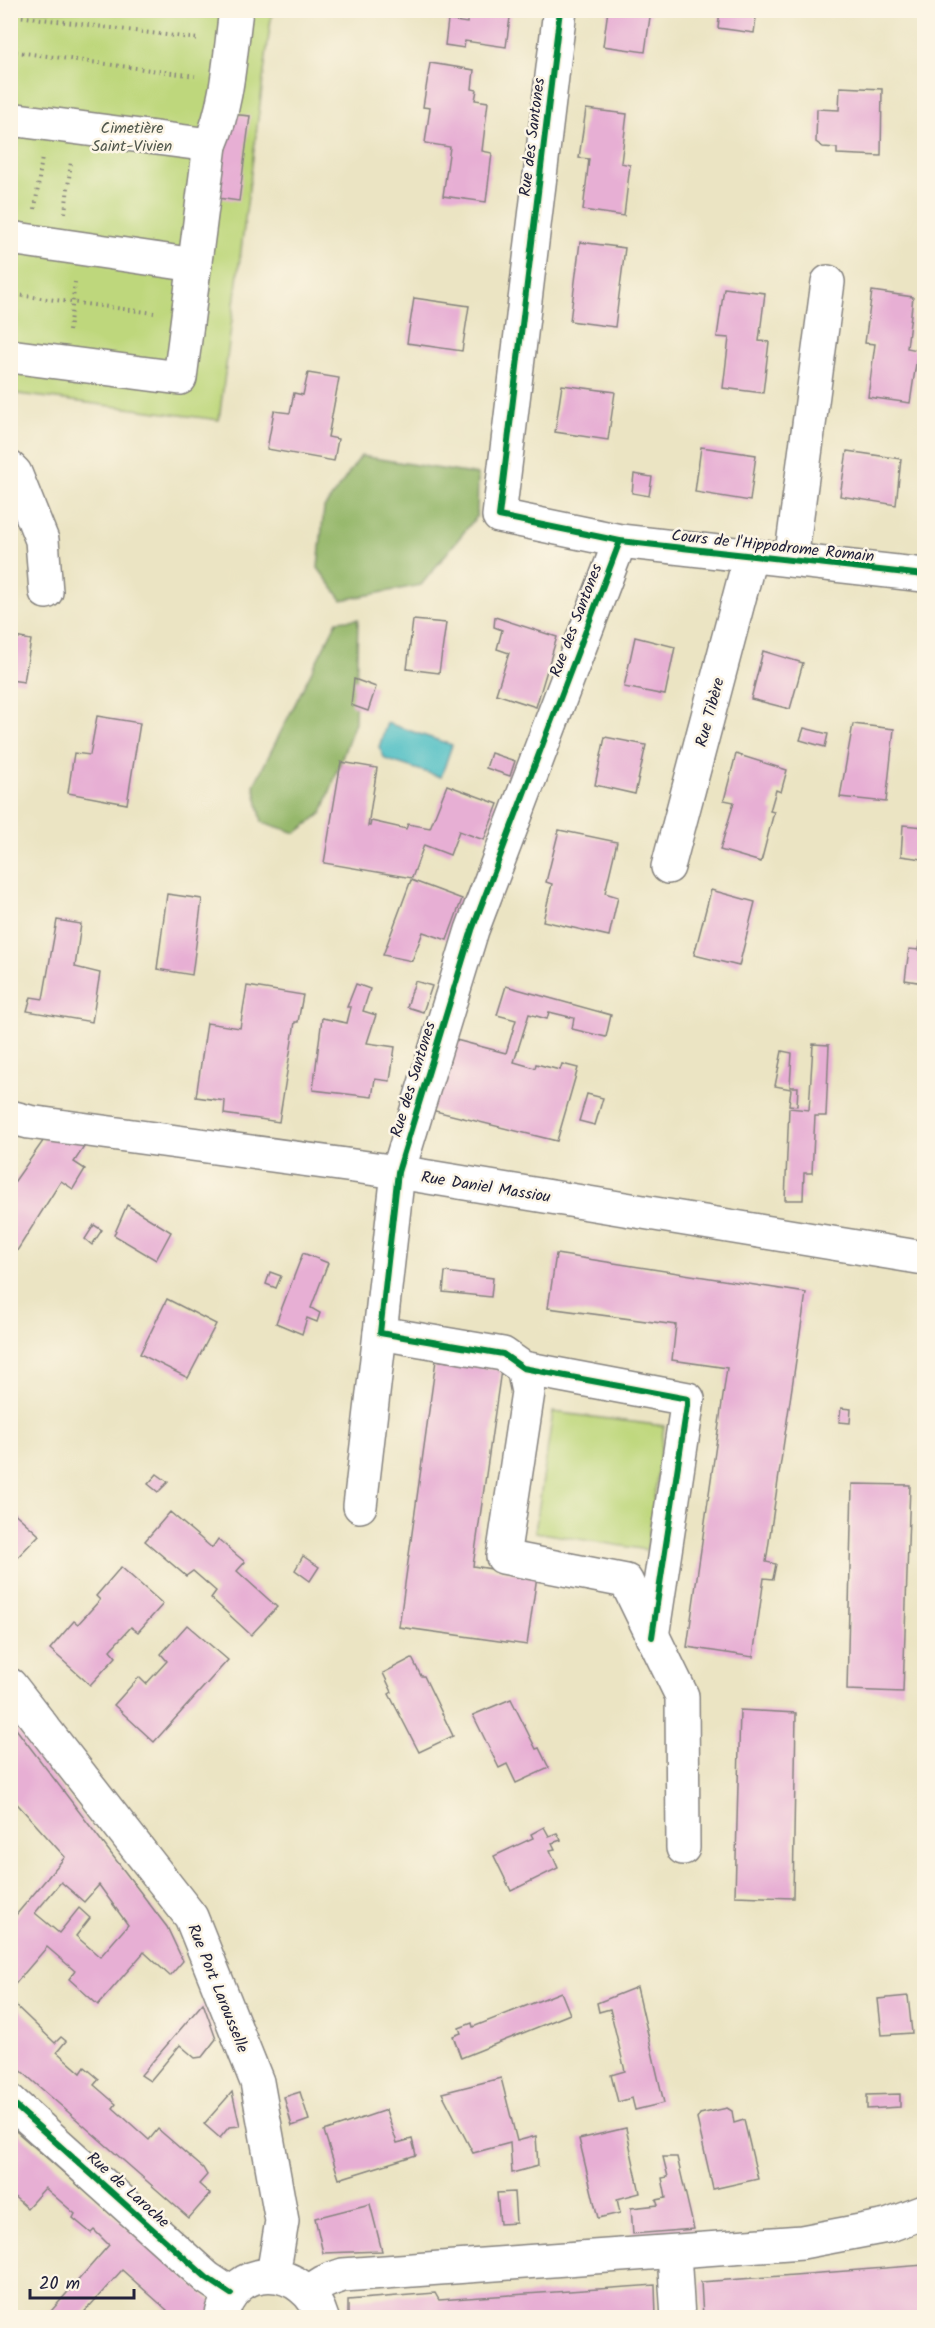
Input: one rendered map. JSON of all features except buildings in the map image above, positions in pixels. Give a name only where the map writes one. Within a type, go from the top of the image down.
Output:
[{"type":"street","points":[[10,356],[180,378],[210,145],[216,132],[236,10]]},
{"type":"street","name":"Rue des Santones","points":[[360,1506],[398,1172],[472,930],[620,541],[499,516],[560,10]]},
{"type":"street","points":[[10,119],[210,145]]},
{"type":"street","points":[[46,243],[195,265]]},
{"type":"street","points":[[791,560],[828,282]]},
{"type":"street","points":[[10,468],[15,473],[42,540],[46,592]]},
{"type":"street","name":"Cours de l'Hippodrome Romain","points":[[620,541],[924,574]]},
{"type":"street","name":"Rue Tibère","points":[[668,867],[750,556]]},
{"type":"street","name":"Rue Daniel Massiou","points":[[17,1128],[398,1172],[924,1258]]},
{"type":"street","points":[[380,1333],[503,1354],[523,1368],[688,1399],[652,1637]]},
{"type":"street","points":[[523,1368],[528,1392],[503,1557],[626,1581],[682,1696],[683,1848]]},
{"type":"street","name":"Rue Port Larousselle","points":[[10,1685],[191,1917],[257,2082],[282,2221],[273,2275]]},
{"type":"street","name":"Rue de Laroche","points":[[10,2101],[207,2278],[226,2306]]},
{"type":"street","points":[[317,2306],[315,2288],[343,2275],[674,2253],[813,2240],[887,2226],[924,2212]]},
{"type":"street","points":[[674,2253],[678,2318]]},
{"type":"street","points":[[226,2306],[243,2284],[257,2277],[273,2275],[287,2278],[317,2306]]},
{"type":"path","points":[[10,15],[231,44]]},
{"type":"path","points":[[10,51],[226,80]]},
{"type":"path","points":[[61,126],[46,243],[73,302],[65,363]]},
{"type":"path","points":[[46,243],[61,126]]},
{"type":"path","points":[[10,294],[188,317]]},
{"type":"green space","name":"Cimetière Saint-Vivien","points":[[11,11],[272,11],[219,420],[11,393]]},
{"type":"green space","points":[[361,456],[478,475],[477,516],[421,585],[342,600],[318,568],[324,508]]},
{"type":"green space","points":[[358,619],[355,722],[322,813],[296,833],[262,822],[254,785],[337,621]]},
{"type":"green space","points":[[553,1412],[664,1426],[647,1550],[535,1532]]},
{"type":"water","points":[[387,723],[452,745],[441,777],[385,759],[379,747]]},
{"type":"cycle path","points":[[560,10],[499,516],[620,541],[924,575]]},
{"type":"cycle path","points":[[620,541],[472,930],[398,1172],[380,1333],[503,1354],[523,1368],[688,1399],[652,1637]]},
{"type":"cycle path","points":[[10,2101],[207,2278],[231,2294]]}]
